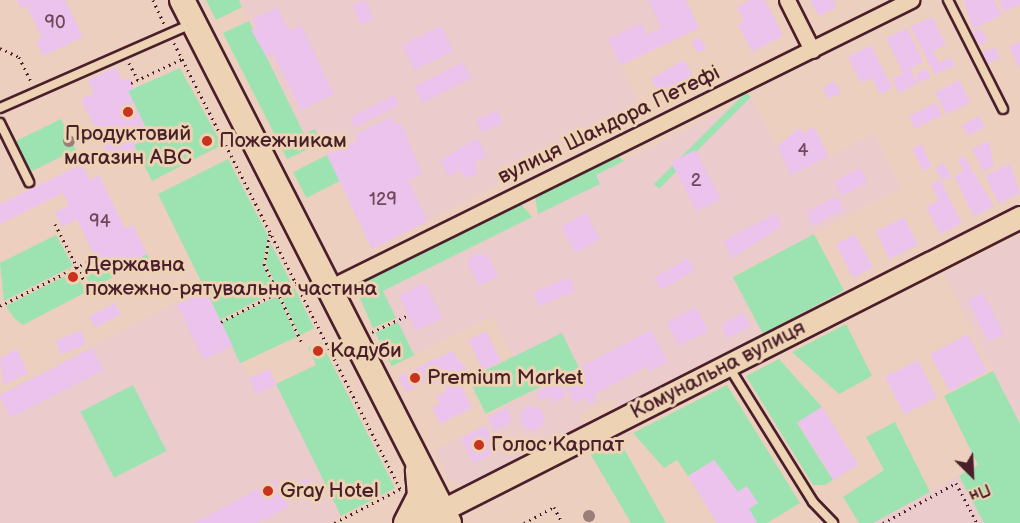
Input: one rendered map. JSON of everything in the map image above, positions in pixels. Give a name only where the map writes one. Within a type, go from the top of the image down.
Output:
[{"type":"main road","points":[[182,0],[327,289],[446,517]]},
{"type":"main road","name":"Комунальна вулиця","points":[[417,523],[446,517],[727,365],[1020,217]]},
{"type":"main road","points":[[406,523],[420,495],[417,462]]},
{"type":"street","points":[[787,0],[812,50]]},
{"type":"street","name":"вулиця Шандора Петефі","points":[[327,289],[911,0]]},
{"type":"lane","points":[[948,0],[1003,109]]},
{"type":"lane","points":[[0,108],[35,90],[193,23]]},
{"type":"lane","points":[[0,123],[28,182]]},
{"type":"lane","points":[[727,365],[813,502],[833,523]]},
{"type":"path","points":[[153,0],[400,489],[334,523]]},
{"type":"path","points":[[0,48],[19,57],[35,90]]},
{"type":"path","points":[[124,52],[138,80]]},
{"type":"path","points":[[131,83],[182,59]]},
{"type":"path","points":[[55,224],[92,296]]},
{"type":"path","points":[[270,233],[264,264],[302,343]]},
{"type":"path","points":[[0,306],[95,258]]},
{"type":"path","points":[[221,322],[296,283]]},
{"type":"path","points":[[368,334],[408,315]]},
{"type":"path","points":[[883,523],[956,483],[977,523]]},
{"type":"path","points":[[524,523],[554,507],[562,523]]},
{"type":"shaded area","points":[[239,0],[686,0],[699,28],[621,65],[642,110],[372,249],[315,130],[304,134]]},
{"type":"shaded area","points":[[751,97],[791,175],[874,134],[901,188],[732,276],[761,333],[617,408],[612,398],[578,415],[583,425],[465,486],[449,479],[435,450],[489,422],[487,416],[578,368],[561,334],[513,357],[492,316],[414,355],[383,291],[600,184],[595,175]]},
{"type":"shaded area","points":[[1020,235],[1020,424],[944,274]]},
{"type":"shaded area","points":[[204,287],[249,378],[269,369],[341,516],[327,523],[0,523],[0,396]]},
{"type":"shaded area","points":[[959,476],[984,523],[873,523]]},
{"type":"green space","points":[[206,0],[239,0],[242,7],[216,20]]},
{"type":"green space","points":[[249,21],[304,134],[315,129],[321,143],[287,159],[223,33]]},
{"type":"green space","points":[[180,68],[222,145],[152,181],[134,145],[146,139],[147,130],[128,91]]},
{"type":"green space","points":[[746,92],[751,97],[659,189],[654,184]]},
{"type":"green space","points":[[61,119],[76,150],[30,172],[15,141]]},
{"type":"green space","points":[[327,155],[340,181],[306,198],[293,172]]},
{"type":"green space","points":[[618,156],[624,161],[596,175],[600,184],[538,214],[535,197]]},
{"type":"green space","points":[[228,159],[268,236],[263,265],[275,291],[220,320],[158,194]]},
{"type":"green space","points":[[521,204],[532,217],[383,291],[396,318],[373,328],[355,287]]},
{"type":"green space","points":[[814,234],[844,291],[763,334],[733,277]]},
{"type":"green space","points":[[56,235],[73,266],[4,301],[0,263]]},
{"type":"green space","points":[[270,242],[291,283],[278,290],[266,264]]},
{"type":"green space","points":[[147,254],[149,258],[92,288],[81,268],[97,260],[101,270],[110,265],[114,271]]},
{"type":"green space","points":[[75,271],[86,292],[23,325],[14,318],[6,306]]},
{"type":"green space","points":[[294,287],[314,328],[300,335],[280,294]]},
{"type":"green space","points":[[278,296],[297,337],[240,363],[221,323]]},
{"type":"green space","points":[[398,322],[414,355],[392,366],[376,333]]},
{"type":"green space","points":[[846,324],[872,376],[839,394],[792,352]]},
{"type":"green space","points":[[562,333],[579,368],[486,414],[469,379]]},
{"type":"green space","points":[[321,342],[395,488],[341,516],[276,384],[316,365],[308,348]]},
{"type":"green space","points":[[779,359],[822,407],[797,423],[833,480],[825,485],[813,485],[746,376]]},
{"type":"green space","points":[[993,371],[1020,424],[1020,523],[984,523],[959,476],[978,465],[944,396]]},
{"type":"green space","points":[[133,385],[167,451],[114,478],[80,412]]},
{"type":"green space","points":[[727,385],[800,503],[767,523],[757,523],[749,509],[746,487],[738,492],[714,460],[688,476],[677,460],[664,468],[633,433]]},
{"type":"green space","points":[[895,422],[930,492],[873,523],[859,523],[843,497],[884,470],[866,437]]},
{"type":"green space","points":[[619,440],[666,523],[631,523],[591,455]]},
{"type":"building","points":[[17,0],[65,0],[83,37],[43,56],[36,41],[42,38],[26,5],[20,8]]},
{"type":"building","points":[[365,0],[374,19],[361,25],[352,6]]},
{"type":"building","points":[[648,0],[686,0],[699,28],[621,65],[608,39],[641,23],[647,35],[662,28]]},
{"type":"building","points":[[750,0],[765,0],[783,36],[752,52],[738,24],[744,21],[737,7]]},
{"type":"building","points":[[810,0],[833,0],[837,7],[819,16]]},
{"type":"building","points":[[964,0],[994,0],[1002,15],[973,29]]},
{"type":"building","points":[[999,0],[1020,0],[1020,4],[1005,12]]},
{"type":"building","points":[[277,7],[289,31],[301,25],[334,94],[301,110],[273,53],[266,56],[251,30],[257,27],[253,19]]},
{"type":"building","points":[[932,17],[946,44],[933,51],[939,63],[951,57],[955,65],[935,75],[911,27]]},
{"type":"building","points":[[441,26],[453,51],[415,70],[402,45]]},
{"type":"building","points":[[907,28],[923,62],[910,69],[917,84],[899,93],[892,79],[903,73],[886,38]]},
{"type":"building","points":[[980,28],[988,41],[980,45],[972,33]]},
{"type":"building","points":[[700,37],[706,48],[698,53],[691,42]]},
{"type":"building","points":[[1020,41],[1020,69],[1009,47]]},
{"type":"building","points":[[871,45],[892,88],[880,94],[872,78],[861,83],[848,57]]},
{"type":"building","points":[[995,47],[1000,58],[985,64],[980,54]]},
{"type":"building","points":[[684,60],[695,80],[662,99],[651,78]]},
{"type":"building","points":[[463,62],[471,78],[422,103],[414,87]]},
{"type":"building","points":[[115,67],[123,81],[129,78],[134,89],[128,91],[147,130],[143,132],[146,139],[134,145],[139,156],[115,168],[81,99],[94,93],[88,80]]},
{"type":"building","points":[[926,68],[931,77],[919,83],[915,74]]},
{"type":"building","points":[[959,80],[970,102],[946,115],[935,92]]},
{"type":"building","points":[[834,81],[841,93],[828,99],[823,88]]},
{"type":"building","points":[[394,95],[399,105],[354,128],[349,118]]},
{"type":"building","points":[[936,103],[942,116],[915,128],[909,116]]},
{"type":"building","points":[[497,110],[503,123],[482,132],[476,120]]},
{"type":"building","points":[[979,116],[985,128],[968,136],[962,125]]},
{"type":"building","points":[[392,117],[396,125],[401,123],[422,174],[408,181],[428,221],[372,249],[327,155],[359,140],[356,134]]},
{"type":"building","points":[[800,127],[803,133],[814,127],[829,156],[791,175],[777,146]]},
{"type":"building","points":[[477,138],[487,156],[475,162],[477,176],[464,177],[460,170],[448,176],[440,160]]},
{"type":"building","points":[[989,141],[994,166],[983,172],[972,149]]},
{"type":"building","points":[[921,144],[932,166],[923,171],[912,148]]},
{"type":"building","points":[[695,150],[721,199],[697,211],[671,163]]},
{"type":"building","points":[[964,156],[994,206],[974,217],[954,176],[964,171],[958,159]]},
{"type":"building","points":[[944,163],[951,176],[942,181],[935,168]]},
{"type":"building","points":[[1010,163],[1020,193],[999,204],[985,176]]},
{"type":"building","points":[[82,164],[90,180],[99,175],[125,228],[133,225],[147,254],[114,271],[110,265],[101,270],[77,219],[62,227],[55,212],[69,205],[63,193],[0,224],[0,204]]},
{"type":"building","points":[[860,168],[867,182],[841,195],[834,181]]},
{"type":"building","points":[[940,180],[962,223],[940,234],[926,207],[939,200],[931,184]]},
{"type":"building","points":[[837,196],[844,209],[813,226],[806,212]]},
{"type":"building","points":[[586,213],[600,239],[575,253],[561,226]]},
{"type":"building","points":[[776,213],[782,226],[732,258],[723,241]]},
{"type":"building","points":[[904,217],[918,245],[890,259],[875,232]]},
{"type":"building","points":[[855,234],[873,268],[853,278],[836,244]]},
{"type":"building","points":[[478,252],[480,256],[486,253],[498,276],[479,286],[467,262]]},
{"type":"building","points":[[688,258],[695,270],[661,290],[654,278]]},
{"type":"building","points":[[569,277],[575,291],[539,306],[533,292]]},
{"type":"building","points":[[425,283],[442,318],[416,331],[399,296]]},
{"type":"building","points":[[206,291],[233,346],[204,360],[177,305]]},
{"type":"building","points":[[983,293],[1004,334],[989,342],[968,301]]},
{"type":"building","points":[[115,303],[121,315],[95,328],[89,316]]},
{"type":"building","points":[[696,307],[708,331],[679,346],[667,322]]},
{"type":"building","points":[[743,313],[750,326],[728,338],[721,325]]},
{"type":"building","points":[[81,330],[87,344],[61,355],[55,341]]},
{"type":"building","points":[[651,330],[668,362],[650,371],[647,366],[594,394],[597,400],[588,404],[585,398],[575,404],[561,377]]},
{"type":"building","points":[[486,331],[501,362],[483,370],[468,340]]},
{"type":"building","points":[[968,334],[988,371],[950,391],[930,354]]},
{"type":"building","points":[[92,348],[103,370],[11,417],[0,395]]},
{"type":"building","points":[[17,349],[28,373],[3,385],[0,358]]},
{"type":"building","points":[[452,351],[472,376],[459,382],[472,408],[440,424],[432,408],[440,404],[436,397],[447,391],[441,380],[434,384],[431,379],[406,392],[398,377]]},
{"type":"building","points":[[918,360],[937,397],[904,414],[885,377]]},
{"type":"building","points":[[269,369],[276,384],[256,394],[249,378]]},
{"type":"building","points":[[559,382],[566,396],[553,403],[549,396],[540,400],[537,392]]},
{"type":"building","points":[[532,406],[541,409],[544,418],[541,427],[532,430],[523,427],[520,418],[523,409]]},
{"type":"building","points":[[507,407],[511,423],[495,431],[488,417]]},
{"type":"building","points":[[822,407],[858,465],[833,480],[797,422]]},
{"type":"building","name":"Голос Карпат","points":[[485,426],[498,451],[474,463],[461,438]]},
{"type":"building","points":[[714,460],[738,492],[747,486],[758,503],[749,509],[757,523],[717,523],[688,476]]},
{"type":"building","points":[[308,478],[315,493],[301,500],[293,485]]},
{"type":"building","name":"Gray Hotel","points":[[275,480],[289,506],[266,519],[257,523],[194,523]]},
{"type":"place","name":"Продуктовий магазин ABC","points":[[128,112]]},
{"type":"place","name":"Пожежникам","points":[[207,141]]},
{"type":"place","name":"Державна пожежно-рятувальна частина","points":[[73,277]]},
{"type":"place","name":"Кадуби","points":[[318,351]]},
{"type":"place","name":"Premium Market","points":[[415,378]]},
{"type":"place","name":"Голос Карпат","points":[[479,445]]},
{"type":"place","name":"Gray Hotel","points":[[268,491]]}]
